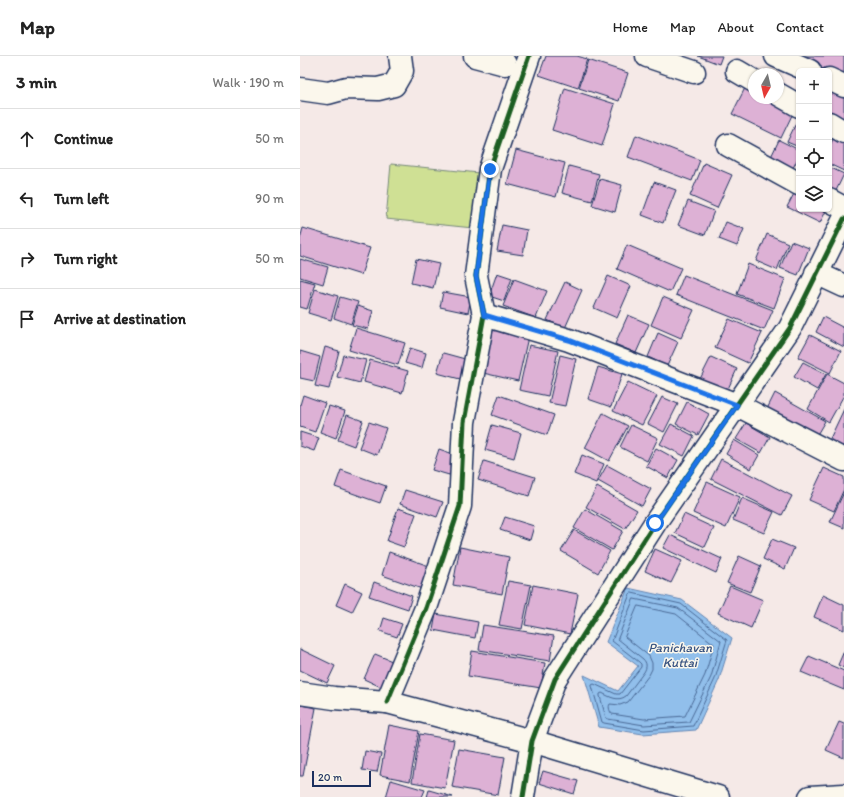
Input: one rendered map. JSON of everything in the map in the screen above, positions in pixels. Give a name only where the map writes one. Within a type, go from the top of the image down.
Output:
[{"type":"street","points":[[300,89],[328,93],[346,88],[378,89],[394,85],[402,71],[400,56]]},
{"type":"street","points":[[475,56],[506,64]]},
{"type":"street","points":[[387,702],[426,608],[460,506],[464,422],[484,315],[476,276],[490,169],[529,56]]},
{"type":"street","points":[[647,56],[694,72]]},
{"type":"street","points":[[776,56],[803,68]]},
{"type":"street","points":[[832,80],[844,86]]},
{"type":"street","points":[[784,97],[796,104]]},
{"type":"street","points":[[832,125],[844,132]]},
{"type":"street","points":[[728,146],[796,182]]},
{"type":"street","points":[[832,202],[844,208]]},
{"type":"street","points":[[523,797],[532,741],[555,679],[655,523],[790,328],[844,219]]},
{"type":"street","points":[[816,273],[844,286]]},
{"type":"street","points":[[484,315],[569,340],[737,405],[844,460]]},
{"type":"street","points":[[300,693],[334,698],[387,702],[532,741],[718,797]]},
{"type":"street","points":[[810,797],[844,795]]},
{"type":"green space","points":[[391,164],[479,173],[473,228],[386,219]]},
{"type":"water","name":"Panichavan Kuttai","points":[[628,588],[682,600],[732,638],[719,680],[696,730],[643,734],[599,727],[584,675],[618,691],[638,666],[606,642]]},
{"type":"building","points":[[546,56],[577,56],[587,59],[578,88],[539,75]]},
{"type":"building","points":[[698,56],[722,56],[719,64]]},
{"type":"building","points":[[790,56],[844,56],[844,82],[832,73],[832,68],[815,68]]},
{"type":"building","points":[[588,60],[628,73],[619,101],[579,88]]},
{"type":"building","points":[[565,88],[615,104],[602,146],[552,130]]},
{"type":"building","points":[[745,88],[748,89],[748,104],[779,104],[794,111],[781,138],[732,114]]},
{"type":"building","points":[[832,92],[844,98],[844,122],[832,116]]},
{"type":"building","points":[[796,123],[796,146],[787,142]]},
{"type":"building","points":[[836,133],[844,137],[844,171],[832,165],[832,141]]},
{"type":"building","points":[[636,135],[700,160],[692,181],[628,157]]},
{"type":"building","points":[[779,140],[796,148],[796,162],[791,172],[769,161]]},
{"type":"building","points":[[516,150],[565,163],[556,197],[507,184]]},
{"type":"building","points":[[704,163],[732,175],[717,208],[690,196]]},
{"type":"building","points":[[569,166],[599,174],[592,201],[562,193]]},
{"type":"building","points":[[832,168],[844,174],[834,195],[832,194]]},
{"type":"building","points":[[600,179],[622,185],[615,212],[592,205]]},
{"type":"building","points":[[654,182],[676,190],[663,223],[642,215]]},
{"type":"building","points":[[796,190],[796,211],[787,207]]},
{"type":"building","points":[[688,201],[714,211],[705,235],[678,225]]},
{"type":"building","points":[[797,212],[826,212],[820,223]]},
{"type":"building","points":[[726,222],[744,229],[737,246],[719,239]]},
{"type":"building","points":[[502,225],[527,230],[523,255],[497,251]]},
{"type":"building","points":[[303,228],[370,248],[361,275],[300,256],[300,239]]},
{"type":"building","points":[[767,234],[788,243],[777,270],[756,261]]},
{"type":"building","points":[[791,241],[809,248],[798,275],[780,268]]},
{"type":"building","points":[[627,245],[681,268],[670,292],[617,269]]},
{"type":"building","points":[[300,259],[328,267],[323,284],[300,277]]},
{"type":"building","points":[[416,259],[439,264],[433,288],[411,283]]},
{"type":"building","points":[[748,264],[785,279],[774,308],[737,294]]},
{"type":"building","points":[[497,273],[512,278],[504,301],[489,296]]},
{"type":"building","points":[[684,275],[773,310],[764,330],[676,295]]},
{"type":"building","points":[[608,276],[631,286],[617,318],[594,308]]},
{"type":"building","points":[[300,279],[315,283],[307,309],[300,307]]},
{"type":"building","points":[[514,279],[547,291],[536,318],[503,306]]},
{"type":"building","points":[[565,282],[582,290],[565,328],[547,320]]},
{"type":"building","points":[[315,289],[338,296],[331,320],[308,313]]},
{"type":"building","points":[[443,292],[471,297],[468,313],[440,307]]},
{"type":"building","points":[[340,297],[358,302],[351,324],[334,318]]},
{"type":"building","points":[[663,297],[694,310],[681,338],[651,325]]},
{"type":"building","points":[[358,306],[373,311],[368,329],[352,325]]},
{"type":"building","points":[[628,315],[649,324],[636,353],[615,344]]},
{"type":"building","points":[[823,317],[844,328],[844,347],[816,332]]},
{"type":"building","points":[[729,319],[762,333],[748,363],[715,348]]},
{"type":"building","points":[[356,328],[405,343],[398,365],[349,350]]},
{"type":"building","points":[[493,329],[528,337],[518,381],[483,373]]},
{"type":"building","points":[[658,333],[678,342],[667,366],[648,357]]},
{"type":"building","points":[[810,335],[841,351],[830,373],[798,357]]},
{"type":"building","points":[[529,345],[558,351],[548,396],[519,390]]},
{"type":"building","points":[[325,347],[339,351],[329,389],[315,386]]},
{"type":"building","points":[[410,348],[426,353],[422,368],[405,363]]},
{"type":"building","points":[[300,351],[320,357],[314,381],[300,378]]},
{"type":"building","points":[[443,353],[465,359],[460,379],[437,373]]},
{"type":"building","points":[[343,355],[366,360],[360,383],[337,377]]},
{"type":"building","points":[[560,355],[576,359],[565,406],[549,403]]},
{"type":"building","points":[[711,357],[737,369],[727,391],[700,379]]},
{"type":"building","points":[[370,360],[408,371],[402,393],[364,382]]},
{"type":"building","points":[[803,362],[826,374],[817,390],[794,377]]},
{"type":"building","points":[[598,367],[622,374],[611,407],[588,399]]},
{"type":"building","points":[[827,374],[844,383],[844,395],[829,422],[808,409]]},
{"type":"building","points":[[628,382],[657,396],[642,425],[613,411]]},
{"type":"building","points":[[775,393],[825,421],[815,438],[766,411]]},
{"type":"building","points":[[303,395],[325,403],[315,432],[300,427],[300,405]]},
{"type":"building","points":[[499,395],[554,415],[547,435],[492,415]]},
{"type":"building","points":[[662,397],[678,404],[664,432],[648,424]]},
{"type":"building","points":[[687,402],[709,414],[698,435],[676,424]]},
{"type":"building","points":[[329,406],[345,411],[336,438],[320,432]]},
{"type":"building","points":[[844,409],[844,453],[827,445]]},
{"type":"building","points":[[603,413],[628,426],[609,461],[585,448]]},
{"type":"building","points":[[347,415],[363,421],[354,446],[338,440]]},
{"type":"building","points":[[369,422],[386,428],[377,455],[359,448]]},
{"type":"building","points":[[746,423],[770,437],[761,453],[736,439]]},
{"type":"building","points":[[671,424],[694,436],[684,456],[660,444]]},
{"type":"building","points":[[492,425],[521,433],[514,458],[485,450]]},
{"type":"building","points":[[631,425],[658,438],[647,461],[620,447]]},
{"type":"building","points":[[300,432],[319,438],[314,451],[300,446]]},
{"type":"building","points":[[734,440],[759,455],[751,469],[726,454]]},
{"type":"building","points":[[656,448],[678,460],[668,478],[646,466]]},
{"type":"building","points":[[439,449],[456,455],[449,475],[432,470]]},
{"type":"building","points":[[582,455],[604,464],[596,483],[574,474]]},
{"type":"building","points":[[721,459],[792,496],[782,515],[711,479]]},
{"type":"building","points":[[484,461],[535,477],[529,496],[478,480]]},
{"type":"building","points":[[607,465],[651,489],[642,506],[598,481]]},
{"type":"building","points":[[824,468],[844,477],[844,489],[834,511],[809,500]]},
{"type":"building","points":[[341,470],[386,486],[380,503],[335,487]]},
{"type":"building","points":[[707,482],[740,497],[726,528],[693,513]]},
{"type":"building","points":[[597,487],[637,510],[625,529],[586,507]]},
{"type":"building","points":[[405,490],[443,502],[437,517],[400,504]]},
{"type":"building","points":[[844,492],[844,528],[830,522]]},
{"type":"building","points":[[742,498],[774,512],[764,533],[733,520]]},
{"type":"building","points":[[398,508],[416,514],[404,547],[387,541]]},
{"type":"building","points":[[585,509],[623,531],[612,550],[574,528]]},
{"type":"building","points":[[684,514],[714,528],[705,547],[675,533]]},
{"type":"building","points":[[505,517],[534,526],[530,540],[500,530]]},
{"type":"building","points":[[574,530],[610,551],[598,573],[561,551]]},
{"type":"building","points":[[670,535],[722,559],[716,573],[663,548]]},
{"type":"building","points":[[772,539],[794,548],[785,569],[763,559]]},
{"type":"building","points":[[460,547],[509,557],[502,594],[453,585]]},
{"type":"building","points":[[655,549],[682,561],[671,583],[645,571]]},
{"type":"building","points":[[389,552],[432,567],[425,590],[382,575]]},
{"type":"building","points":[[739,556],[761,566],[750,592],[727,583]]},
{"type":"building","points":[[508,581],[531,585],[522,629],[499,625]]},
{"type":"building","points":[[374,582],[412,596],[408,609],[369,596]]},
{"type":"building","points":[[345,584],[362,592],[352,612],[336,605]]},
{"type":"building","points":[[533,585],[578,594],[570,634],[525,625]]},
{"type":"building","points":[[730,586],[763,600],[751,628],[718,613]]},
{"type":"building","points":[[823,595],[844,605],[844,630],[814,617]]},
{"type":"building","points":[[436,614],[478,622],[475,638],[433,630]]},
{"type":"building","points":[[384,618],[402,624],[397,637],[380,631]]},
{"type":"building","points":[[483,625],[554,636],[550,661],[479,650]]},
{"type":"building","points":[[300,649],[335,666],[327,683],[300,670]]},
{"type":"building","points":[[472,651],[545,663],[541,688],[468,676]]},
{"type":"building","points":[[844,651],[844,668],[838,665]]},
{"type":"building","points":[[375,654],[392,661],[381,687],[364,679]]},
{"type":"building","points":[[809,656],[844,671],[844,690],[801,672]]},
{"type":"building","points":[[300,705],[316,708],[303,776],[300,776]]},
{"type":"building","points":[[839,722],[844,724],[844,758],[826,750]]},
{"type":"building","points":[[389,725],[419,731],[410,781],[380,775]]},
{"type":"building","points":[[420,734],[454,740],[445,788],[412,782]]},
{"type":"building","points":[[459,749],[505,757],[498,795],[452,787]]},
{"type":"building","points":[[365,751],[381,754],[377,772],[362,770]]},
{"type":"building","points":[[543,771],[578,781],[574,794],[539,783]]},
{"type":"building","points":[[391,780],[425,790],[422,797],[386,797]]},
{"type":"building","points":[[429,790],[453,797],[427,797]]},
{"type":"cycle path","points":[[387,702],[426,608],[460,506],[464,422],[484,315],[476,276],[490,169],[529,56]]},
{"type":"cycle path","points":[[523,797],[532,741],[555,679],[655,523],[790,328],[844,219]]},
{"type":"route","points":[[490,169],[476,276],[484,315],[569,340],[737,405],[655,523]]}]
